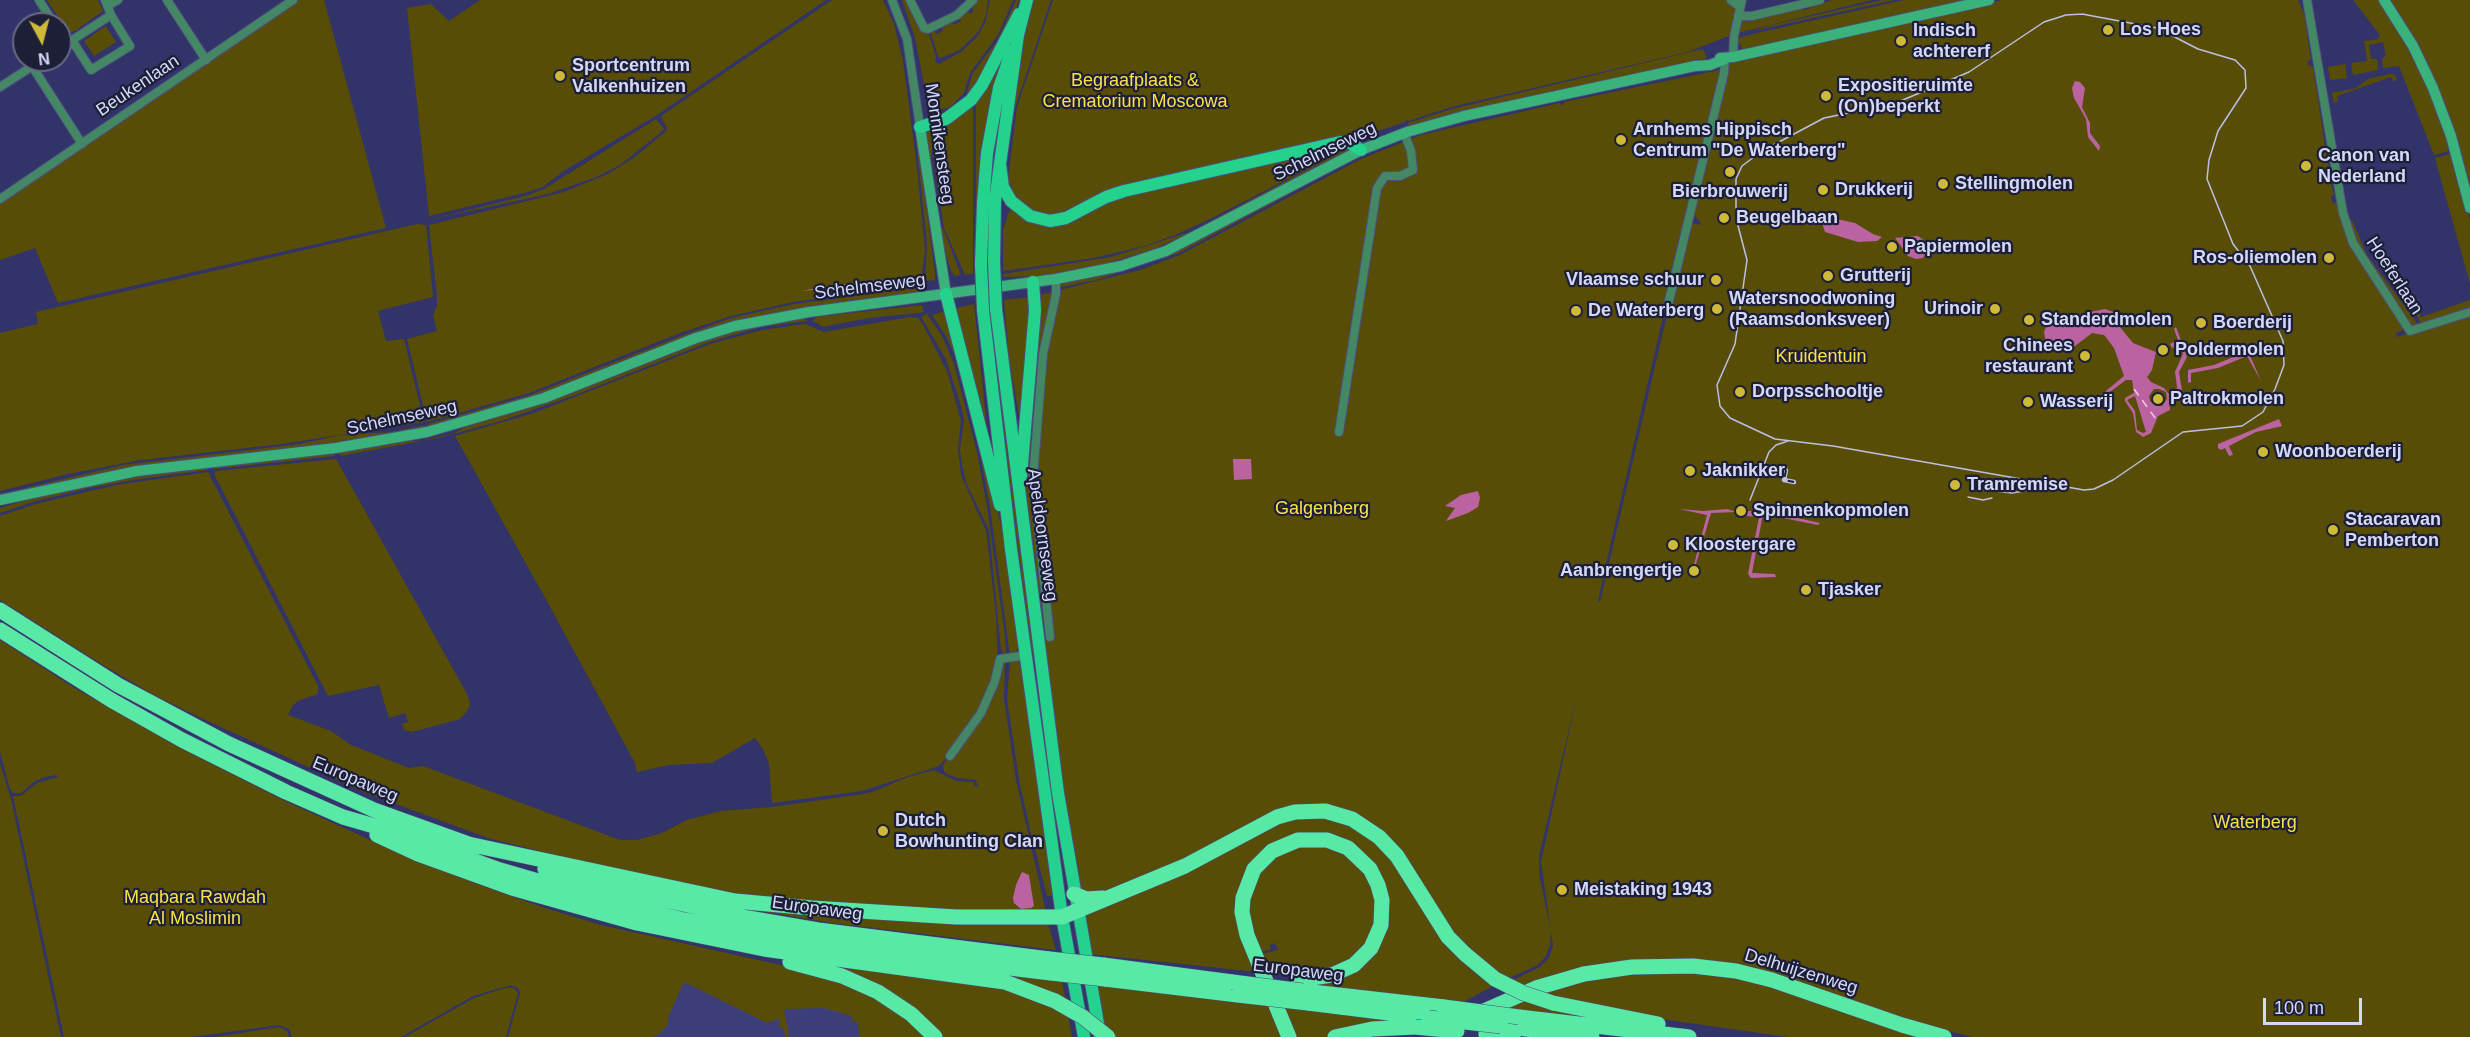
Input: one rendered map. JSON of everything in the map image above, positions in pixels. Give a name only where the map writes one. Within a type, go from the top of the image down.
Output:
[{"type":"highway","name":"Europaweg","points":[[0,610],[118,685],[229,744],[374,810],[468,844],[564,875],[627,892],[738,916],[1050,966]]},
{"type":"highway","name":"Europaweg","points":[[0,630],[111,700],[182,740],[343,817],[388,830],[530,879],[617,904],[684,920],[830,946],[1233,984],[1689,1037]]},
{"type":"highway","points":[[468,844],[735,901],[944,916],[1062,917],[1185,866],[1277,817],[1305,811],[1332,813],[1361,823],[1379,837],[1396,856],[1448,937],[1495,979],[1523,993],[1553,1003],[1664,1025],[1704,1037]]},
{"type":"highway","points":[[343,817],[418,854],[512,888],[595,912],[681,933],[796,954],[1005,982],[1055,1001],[1083,1017],[1108,1037]]},
{"type":"highway","points":[[1289,1037],[1247,935],[1242,912],[1243,897],[1254,869],[1272,851],[1298,840],[1327,840],[1347,848],[1370,869],[1382,900],[1381,925],[1371,948],[1354,965],[1303,992]]},
{"type":"highway","points":[[1074,894],[1086,899],[1106,897]]},
{"type":"highway","points":[[681,933],[713,946],[801,964],[862,984],[893,1001],[936,1037]]},
{"type":"highway","name":"Delhuijzenweg","points":[[1441,1037],[1496,1005],[1552,982],[1615,969],[1671,965],[1716,968],[1772,980],[1902,1025],[1944,1037]]},
{"type":"highway","name":"Europaweg","points":[[1104,972],[1157,972],[1233,984]]},
{"type":"highway","name":"Europaweg","points":[[1303,992],[1429,1018],[1592,1037]]},
{"type":"highway","points":[[1335,1037],[1372,1029],[1415,1027],[1527,1037]]},
{"type":"highway","points":[[1551,1037],[1587,1036]]},
{"type":"main road","points":[[920,127],[946,119],[971,100],[982,85],[1027,0]]},
{"type":"main road","name":"Apeldoornseweg","points":[[1027,0],[1018,35],[995,201],[983,310],[1011,549],[1062,917],[1084,1037]]},
{"type":"main road","name":"Schelmseweg","points":[[0,500],[137,471],[336,448],[427,432],[544,398],[696,338],[735,326],[809,312],[1056,279],[1121,266],[1166,251],[1361,150],[1407,132],[1464,116],[1695,66],[1703,60],[1729,58],[1989,0]]},
{"type":"main road","points":[[2384,0],[2413,46],[2433,88],[2451,136],[2470,208]]},
{"type":"main road","name":"Apeldoornseweg","points":[[1018,35],[1005,66],[990,133],[983,204],[988,263],[996,309],[1058,793],[1101,1037]]},
{"type":"main road","name":"Monnikensteeg","points":[[920,127],[946,294]]},
{"type":"main road","points":[[1000,164],[1003,187],[1011,201],[1030,216],[1050,221],[1066,218],[1106,197],[1134,189],[1340,142],[1350,143],[1361,150]]},
{"type":"main road","points":[[1019,490],[1035,310],[1034,282]]},
{"type":"main road","points":[[946,294],[1011,549]]},
{"type":"main road","name":"Schelmseweg","points":[[0,506],[33,494]]},
{"type":"street","points":[[72,45],[75,45],[92,70],[130,46],[111,15],[107,3],[118,0]]},
{"type":"street","points":[[167,0],[206,60]]},
{"type":"street","name":"Beukenlaan","points":[[0,199],[293,0]]},
{"type":"street","name":"Monnikensteeg","points":[[892,0],[907,39],[920,127]]},
{"type":"street","points":[[910,0],[924,28],[928,29],[957,15],[973,0]]},
{"type":"street","points":[[1731,0],[1752,16],[1820,0]]},
{"type":"street","name":"Hoeferlaan","points":[[2307,0],[2347,228],[2363,261],[2410,331],[2470,312]]},
{"type":"street","points":[[1667,309],[1740,8]]},
{"type":"street","points":[[72,41],[111,15]]},
{"type":"street","points":[[0,87],[23,72]]},
{"type":"street","points":[[36,72],[82,144]]},
{"type":"street","points":[[1339,432],[1377,188],[1385,176],[1401,176],[1413,170],[1411,151],[1406,138],[1407,132]]},
{"type":"street","name":"Apeldoornseweg","points":[[1050,637],[1033,478],[1043,354],[1056,294],[1056,279]]},
{"type":"street","points":[[950,756],[981,713],[995,681],[1000,659],[1027,655]]},
{"type":"shaded area","points":[[2075,81],[2080,82],[2085,88],[2082,107],[2090,123],[2090,133],[2100,146],[2099,151],[2088,137],[2086,119],[2074,98],[2072,88]]},
{"type":"shaded area","points":[[1832,218],[1855,223],[1882,237],[1877,241],[1858,242],[1825,232],[1823,226],[1825,219]]},
{"type":"shaded area","points":[[1918,236],[1925,241],[1928,249],[1923,258],[1916,259],[1908,256],[1895,238]]},
{"type":"shaded area","points":[[898,278],[897,282],[802,291],[822,287]]},
{"type":"shaded area","points":[[2105,309],[2116,313],[2119,326],[2133,343],[2156,352],[2152,370],[2147,377],[2169,394],[2170,410],[2158,416],[2151,433],[2143,437],[2136,432],[2133,413],[2125,401],[2125,398],[2134,393],[2132,380],[2126,380],[2095,403],[2124,376],[2114,348],[2104,335],[2092,333],[2075,346],[2063,350],[2050,346],[2045,338],[2044,332],[2047,324],[2052,320]],"holes":[[[2154,389],[2166,392],[2167,399],[2162,406],[2156,406],[2150,401],[2149,396]],[[2135,396],[2146,432],[2143,433],[2137,430],[2135,411],[2127,400]]]},
{"type":"shaded area","points":[[2176,327],[2187,357],[2179,372],[2182,391],[2175,395],[2177,387],[2175,372],[2183,354],[2180,346],[2172,348],[2170,344],[2178,340],[2174,329]]},
{"type":"shaded area","points":[[2248,351],[2261,381],[2247,356],[2218,368],[2191,373],[2191,382],[2188,383],[2188,370],[2214,365]]},
{"type":"shaded area","points":[[2279,419],[2282,426],[2256,432],[2229,446],[2233,455],[2229,456],[2225,448],[2221,450],[2218,448],[2218,444]]},
{"type":"shaded area","points":[[1233,459],[1251,459],[1252,479],[1234,480]]},
{"type":"shaded area","points":[[1478,491],[1480,498],[1478,507],[1446,521],[1455,508],[1445,506],[1461,495]]},
{"type":"shaded area","points":[[1679,509],[1703,511],[1727,509],[1737,512],[1711,513],[1693,574],[1707,515]]},
{"type":"shaded area","points":[[1747,511],[1766,511],[1820,523],[1818,525],[1763,514],[1752,573],[1775,574],[1776,577],[1751,578],[1748,574],[1759,517],[1747,516],[1745,513]]},
{"type":"shaded area","points":[[1022,872],[1029,875],[1034,906],[1031,908],[1021,909],[1014,903],[1016,885]]},
{"type":"shaded area","points":[[681,967],[866,1013],[870,1037],[650,1037]]},
{"type":"green space","points":[[47,0],[98,0],[103,11],[72,32],[72,12],[55,12]]},
{"type":"green space","points":[[299,0],[324,0],[386,228],[58,303],[35,248],[0,260],[0,203]]},
{"type":"green space","name":"Sportcentrum Valkenhuizen","points":[[480,0],[826,0],[657,115],[562,172],[543,187],[429,216],[407,8],[431,4],[449,21]]},
{"type":"green space","points":[[832,0],[883,0],[894,24],[903,61],[916,159],[925,250],[921,281],[901,287],[793,302],[731,316],[680,333],[529,393],[427,422],[407,339],[437,331],[433,315],[437,297],[429,225],[564,192],[608,174],[635,157],[665,132],[667,129],[661,116]]},
{"type":"green space","points":[[902,0],[908,0],[928,32],[936,56],[935,62],[939,64],[961,52],[977,37],[985,23],[990,0],[1013,0],[998,35],[970,73],[964,93],[950,107],[933,112],[929,110],[915,38]]},
{"type":"green space","points":[[977,0],[988,0],[986,15],[979,31],[960,50],[941,58],[938,56],[930,31],[934,30],[936,34],[943,31],[941,26],[951,21],[954,25],[961,21],[958,17],[967,10],[970,14],[974,11],[971,7]]},
{"type":"green space","points":[[1016,0],[1019,0],[1014,14],[970,97],[967,94],[972,74],[997,41]]},
{"type":"green space","points":[[1034,0],[1051,0],[1013,114],[1004,178],[1019,59]]},
{"type":"green space","name":"Begraafplaats & Crematorium Moscowa","points":[[1053,0],[1728,0],[1736,11],[1731,35],[1688,52],[1451,107],[1408,121],[1407,119],[1405,122],[1351,140],[1080,204],[1049,214],[1035,211],[1023,203],[1013,192],[1008,178],[1017,107]]},
{"type":"green space","points":[[1832,0],[1872,0],[1738,33],[1741,22],[1744,20],[1803,8],[1804,10]]},
{"type":"green space","points":[[1882,0],[1894,0],[1753,31],[1768,26]]},
{"type":"green space","points":[[1904,0],[1975,0],[1743,50],[1738,41],[1738,38],[1757,33]]},
{"type":"green space","points":[[2002,0],[2298,0],[2304,14],[2311,59],[2307,62],[2313,67],[2323,132],[2320,133],[2323,133],[2331,181],[2329,182],[2334,195],[2331,196],[2332,201],[2333,204],[2337,202],[2340,213],[2404,327],[2402,331],[2396,333],[2397,337],[2470,314],[2470,1037],[1972,1037],[1918,1023],[1774,973],[1693,959],[1630,960],[1549,976],[1521,986],[1511,981],[1540,967],[1549,958],[1553,945],[1551,931],[1546,956],[1538,965],[1507,979],[1467,951],[1399,853],[1315,807],[1181,863],[1095,894],[1080,889],[1077,884],[1034,581],[1025,484],[1040,295],[1140,270],[1180,255],[1361,159],[1421,135],[1560,103],[1560,105],[1564,102],[1720,70],[1603,577],[1598,601],[1600,602],[1680,259],[1692,223],[1700,225],[1701,223],[1692,213],[1730,62]],"holes":[[[1578,691],[1541,862],[1551,931],[1539,874],[1539,856]]]},
{"type":"green space","points":[[2353,0],[2381,0],[2420,66],[2452,150],[2434,155],[2399,66],[2383,68],[2382,58],[2386,56],[2383,42],[2369,45],[2371,59],[2377,59],[2378,70],[2353,75],[2351,63],[2367,61],[2364,41],[2378,39],[2380,35]]},
{"type":"green space","points":[[2387,0],[2470,0],[2470,196],[2458,149]]},
{"type":"green space","points":[[106,26],[116,42],[94,56],[84,41]]},
{"type":"green space","points":[[1008,40],[976,265],[976,107],[974,100]]},
{"type":"green space","points":[[1703,49],[1707,58],[1684,64],[1409,126],[1408,123],[1452,109]]},
{"type":"green space","points":[[2345,64],[2347,78],[2330,80],[2328,67]]},
{"type":"green space","points":[[2395,75],[2397,80],[2393,81],[2391,77],[2337,96],[2338,101],[2334,103],[2332,93],[2356,88],[2368,79]]},
{"type":"green space","points":[[973,104],[973,274],[965,275],[944,228],[933,155],[937,137],[935,126]]},
{"type":"green space","points":[[915,116],[935,274],[935,280],[925,281],[927,245]]},
{"type":"green space","points":[[656,119],[664,129],[660,133],[620,165],[594,178],[548,194],[428,220],[525,196],[544,189]]},
{"type":"green space","points":[[933,127],[931,159],[940,221],[961,275],[955,276],[951,271],[941,239],[926,133]]},
{"type":"green space","points":[[1388,145],[1348,163],[1179,253],[1096,280],[1061,287],[1061,284],[1139,266],[1178,251],[1351,160]]},
{"type":"green space","points":[[1346,147],[1175,235],[1144,246],[1094,258],[1003,271],[1003,230],[1011,206],[1039,223],[1108,199]]},
{"type":"green space","points":[[1350,147],[1347,153],[1210,225],[1151,250],[1094,267],[1047,276],[1004,277],[1003,274],[1111,257],[1190,232]]},
{"type":"green space","points":[[2453,153],[2470,220],[2470,284],[2435,158]]},
{"type":"green space","points":[[2352,220],[2367,255],[2419,326],[2409,325],[2355,242],[2349,222]]},
{"type":"green space","points":[[417,224],[426,225],[433,297],[378,311],[386,341],[404,339],[424,422],[281,444],[141,460],[68,474],[0,491],[0,333],[38,324],[36,312]]},
{"type":"green space","points":[[920,285],[921,291],[917,292],[812,306],[746,319],[569,385],[428,427],[428,424],[530,395],[731,318],[794,304],[901,290]]},
{"type":"green space","points":[[1030,297],[1021,428],[1009,358],[1004,300]]},
{"type":"green space","points":[[2470,300],[2470,310],[2422,325],[2416,314],[2419,313],[2421,317]]},
{"type":"green space","points":[[992,302],[1037,656],[1034,656],[1028,637],[990,343],[987,303]]},
{"type":"green space","points":[[974,304],[987,428],[987,431],[953,309]]},
{"type":"green space","points":[[922,305],[924,312],[869,318],[823,327],[813,321],[816,317]]},
{"type":"green space","points":[[946,311],[976,433],[954,354],[946,336],[932,315]]},
{"type":"green space","points":[[927,314],[943,338],[954,364],[977,452],[987,507],[1006,656],[1001,650],[989,530],[967,485],[962,465],[960,449],[964,421],[962,409],[946,359],[921,317]]},
{"type":"green space","points":[[910,317],[918,318],[922,323],[947,371],[961,421],[958,449],[961,475],[986,531],[996,615],[998,664],[980,712],[939,766],[862,791],[772,803],[769,764],[763,749],[755,738],[712,763],[669,765],[637,772],[635,763],[455,436],[534,413],[710,344],[762,330],[805,324],[824,332]]},
{"type":"green space","points":[[804,318],[807,321],[761,327],[709,342],[570,397],[501,421],[438,438],[340,456],[341,451],[401,441],[421,441],[454,433],[465,427],[532,406],[726,332]]},
{"type":"green space","points":[[425,425],[425,427],[323,446],[184,461],[0,499],[0,494],[123,465],[299,444],[341,435],[391,432]]},
{"type":"green space","points":[[979,437],[1005,541],[1019,648],[1010,656],[990,507],[977,439]]},
{"type":"green space","points":[[333,452],[335,456],[214,469],[214,467]]},
{"type":"green space","points":[[336,459],[467,694],[470,704],[460,719],[412,732],[404,730],[402,724],[408,722],[405,713],[389,718],[379,685],[328,696],[214,474],[216,471]]},
{"type":"green space","points":[[208,467],[208,470],[89,488],[36,501],[0,513],[0,508],[19,502],[115,478]]},
{"type":"green space","points":[[208,472],[318,686],[318,694],[298,701],[288,715],[331,731],[351,745],[409,768],[423,766],[620,840],[637,840],[662,833],[687,820],[721,811],[772,807],[863,794],[934,770],[956,781],[974,782],[974,786],[978,787],[976,780],[947,774],[943,765],[970,729],[1005,662],[1004,699],[1016,780],[1046,912],[918,911],[703,891],[491,839],[363,792],[201,718],[152,694],[0,600],[0,516],[36,504],[116,485]]},
{"type":"green space","name":"Maqbara Rawdah Al Moslimin","points":[[0,640],[73,687],[176,746],[283,800],[392,850],[463,879],[601,925],[812,972],[883,1000],[930,1037],[860,1037],[857,1021],[851,1022],[852,1016],[824,1008],[784,1009],[789,1037],[785,1037],[784,1030],[778,1025],[779,1019],[767,1023],[684,982],[669,1015],[668,1024],[661,1033],[652,1037],[508,1037],[520,993],[518,988],[511,985],[473,996],[401,1037],[292,1037],[289,1029],[279,1025],[191,1037],[64,1037],[13,796],[21,796],[37,783],[58,777],[57,775],[45,777],[35,781],[21,793],[13,793],[10,789],[0,752]]},
{"type":"green space","points":[[1010,661],[1019,661],[1022,665],[1052,896],[1047,896],[1019,780],[1007,699]]},
{"type":"green space","points":[[0,764],[11,799],[61,1037],[0,1037]]},
{"type":"green space","points":[[1296,816],[1344,820],[1383,846],[1429,917],[1497,984],[1463,1002],[1310,985],[1332,979],[1383,929],[1362,855],[1290,839],[1243,887],[1257,972],[1089,954],[1081,912]]},
{"type":"green space","points":[[1290,847],[1334,847],[1363,867],[1378,904],[1371,938],[1343,966],[1298,975],[1266,973],[1258,955],[1278,950],[1275,943],[1270,945],[1271,949],[1258,953],[1247,908],[1263,866]]},
{"type":"green space","points":[[572,899],[1062,981],[1066,1002]]},
{"type":"green space","points":[[724,905],[1047,921],[1056,950],[832,923]]},
{"type":"green space","points":[[823,966],[980,983],[1005,988],[1068,1014],[1072,1037],[941,1037]]},
{"type":"green space","points":[[1651,970],[1739,976],[1928,1037],[1788,1037],[1661,1019],[1537,992],[1553,987]]},
{"type":"green space","points":[[1095,985],[1271,1006],[1285,1037],[1112,1037],[1103,1028]]},
{"type":"green space","points":[[505,988],[514,988],[518,993],[506,1037],[405,1037],[474,998]]},
{"type":"green space","points":[[1524,997],[1642,1025],[1501,1007]]},
{"type":"green space","points":[[1280,1007],[1413,1023],[1343,1032],[1328,1037],[1293,1037]]},
{"type":"green space","points":[[279,1027],[287,1031],[289,1037],[216,1037]]},
{"type":"ferry route","points":[[2134,389],[2156,419]]},
{"type":"tram line","points":[[2082,14],[2157,28],[2198,49],[2235,60],[2245,70],[2246,88],[2218,131],[2209,160],[2207,179],[2233,244],[2250,266],[2283,341],[2284,365],[2263,412],[2242,426],[2183,432],[2113,480],[2094,489],[2084,490],[1833,446],[1775,439],[1730,418],[1720,406],[1717,385],[1735,344],[1747,260],[1736,218],[1736,179],[1742,166],[1762,151],[1824,118],[1893,104],[1969,72],[2044,22],[2066,15],[2082,14]]},
{"type":"tram line","points":[[1750,500],[1769,452],[1776,445],[1788,441]]},
{"type":"tram line","points":[[1971,488],[2012,493],[2043,488]]},
{"type":"tram line","points":[[1968,497],[1983,500],[1992,498]]},
{"type":"railway","points":[[1786,470],[1784,480],[1794,482]]},
{"type":"place","name":"Los Hoes","points":[[2108,30]]},
{"type":"place","name":"Indisch achtererf","points":[[1901,41]]},
{"type":"place","name":"Sportcentrum Valkenhuizen","points":[[560,76]]},
{"type":"place","name":"Expositieruimte (On)beperkt","points":[[1826,96]]},
{"type":"place","name":"Arnhems Hippisch Centrum \"De Waterberg\"","points":[[1621,140]]},
{"type":"place","name":"Canon van Nederland","points":[[2306,166]]},
{"type":"place","name":"Bierbrouwerij","points":[[1730,172]]},
{"type":"place","name":"Stellingmolen","points":[[1943,184]]},
{"type":"place","name":"Drukkerij","points":[[1823,190]]},
{"type":"place","name":"Beugelbaan","points":[[1724,218]]},
{"type":"place","name":"Papiermolen","points":[[1892,247]]},
{"type":"place","name":"Ros-oliemolen","points":[[2329,258]]},
{"type":"place","name":"Grutterij","points":[[1828,276]]},
{"type":"place","name":"Vlaamse schuur","points":[[1716,280]]},
{"type":"place","name":"Watersnoodwoning (Raamsdonksveer)","points":[[1717,309]]},
{"type":"place","name":"Urinoir","points":[[1995,309]]},
{"type":"place","name":"De Waterberg","points":[[1576,311]]},
{"type":"place","name":"Standerdmolen","points":[[2029,320]]},
{"type":"place","name":"Boerderij","points":[[2201,323]]},
{"type":"place","name":"Poldermolen","points":[[2163,350]]},
{"type":"place","name":"Chinees restaurant","points":[[2085,356]]},
{"type":"place","name":"Dorpsschooltje","points":[[1740,392]]},
{"type":"place","name":"Paltrokmolen","points":[[2158,399]]},
{"type":"place","name":"Wasserij","points":[[2028,402]]},
{"type":"place","name":"Woonboerderij","points":[[2263,452]]},
{"type":"place","name":"Jaknikker","points":[[1690,471]]},
{"type":"place","name":"Tramremise","points":[[1955,485]]},
{"type":"place","name":"Spinnenkopmolen","points":[[1741,511]]},
{"type":"place","name":"Stacaravan Pemberton","points":[[2333,530]]},
{"type":"place","name":"Kloostergare","points":[[1673,545]]},
{"type":"place","name":"Aanbrengertje","points":[[1694,571]]},
{"type":"place","name":"Tjasker","points":[[1806,590]]},
{"type":"place","name":"Dutch Bowhunting Clan","points":[[883,831]]},
{"type":"place","name":"Meistaking 1943","points":[[1562,890]]},
{"type":"park label","name":"Kruidentuin","points":[[1821,357]]},
{"type":"park label","name":"Galgenberg","points":[[1322,509]]},
{"type":"park label","name":"Waterberg","points":[[2255,823]]}]
